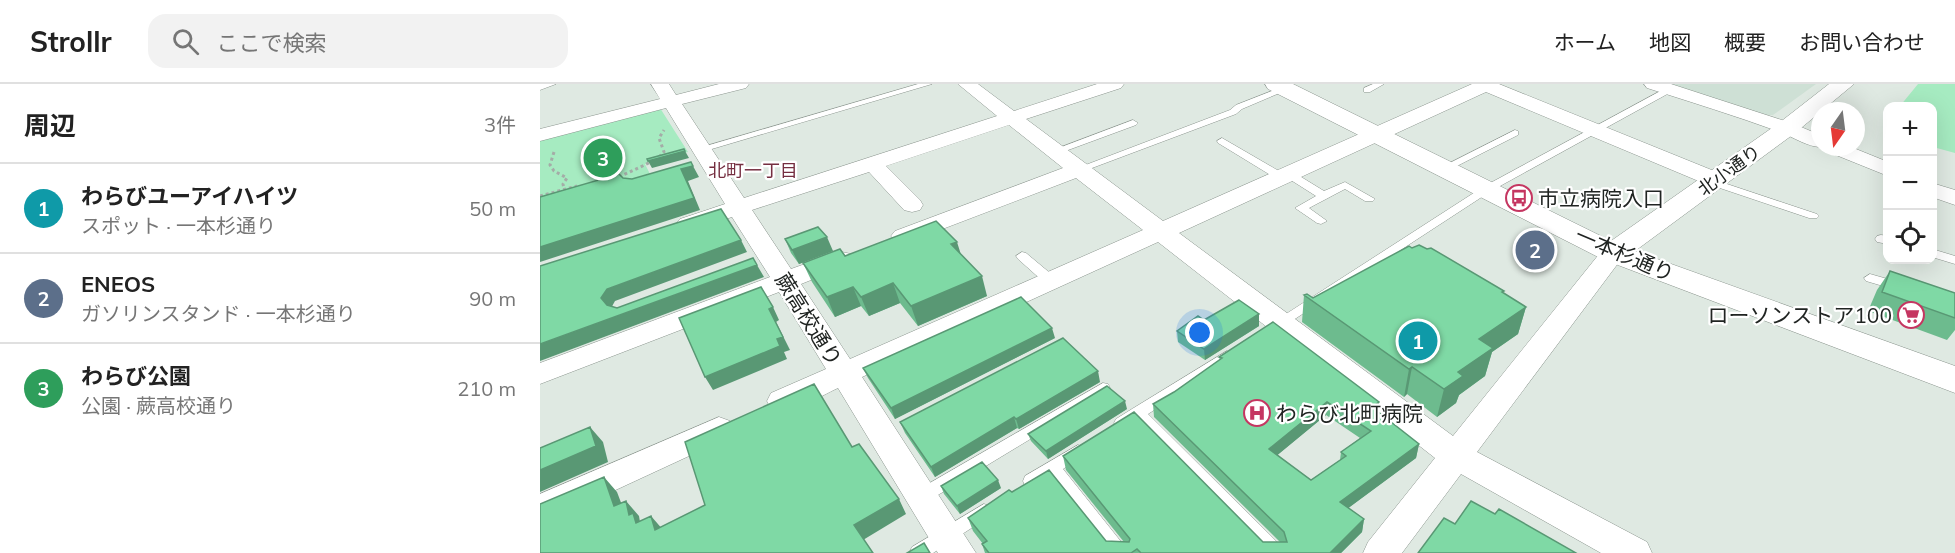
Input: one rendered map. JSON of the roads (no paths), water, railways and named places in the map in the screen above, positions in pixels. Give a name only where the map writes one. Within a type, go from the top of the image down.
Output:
[{"type":"street","points":[[546,141],[664,103],[740,84]]},
{"type":"street","points":[[967,84],[1161,231],[1270,328],[1456,456],[1634,553]]},
{"type":"street","points":[[672,229],[1115,84]]},
{"type":"street","name":"北小通り","points":[[1613,253],[1787,128],[1843,84]]},
{"type":"street","points":[[540,510],[1485,85],[1714,181]]},
{"type":"street","name":"一本杉通り","points":[[1281,86],[1613,253],[1955,380]]},
{"type":"street","points":[[1660,87],[1787,128],[1811,138]]},
{"type":"street","name":"蕨高校通り","points":[[664,103],[699,159],[738,207],[758,259],[785,281],[843,373],[888,432],[922,496],[952,544]]},
{"type":"street","points":[[1854,156],[1883,168]]},
{"type":"street","points":[[872,164],[912,205]]},
{"type":"street","points":[[540,374],[1080,169]]},
{"type":"street","points":[[1937,191],[1955,198]]},
{"type":"street","points":[[1381,553],[1613,253]]},
{"type":"lane","points":[[540,87],[552,84]]},
{"type":"lane","points":[[699,159],[928,84]]},
{"type":"lane","points":[[1367,90],[1380,84]]},
{"type":"lane","points":[[1080,169],[1233,112],[1281,86]]},
{"type":"lane","points":[[1270,328],[1487,189],[1593,130],[1660,87]]},
{"type":"lane","points":[[1056,151],[1133,123]]},
{"type":"lane","points":[[1445,168],[1515,133]]},
{"type":"lane","points":[[1221,141],[1324,196]]},
{"type":"lane","points":[[1714,181],[1813,216]]},
{"type":"lane","points":[[1321,221],[1301,207],[1345,185],[1369,199]]},
{"type":"lane","points":[[1937,255],[1955,260]]},
{"type":"lane","points":[[1022,256],[1051,280]]},
{"type":"lane","points":[[1870,278],[1913,292]]},
{"type":"lane","points":[[1108,432],[1242,346]]},
{"type":"lane","points":[[922,496],[1103,388]]},
{"type":"lane","points":[[1137,414],[1276,553]]},
{"type":"lane","points":[[1023,486],[1089,444]]},
{"type":"lane","points":[[1052,468],[1121,553]]},
{"type":"lane","points":[[918,553],[952,544],[994,505]]},
{"type":"place","name":"わらび公園","points":[[603,158]]},
{"type":"place","name":"市立病院入口","points":[[1519,198]]},
{"type":"place","name":"ENEOS","points":[[1535,250]]},
{"type":"place","name":"ローソンストア100","points":[[1911,315]]},
{"type":"place","name":"わらびユーアイハイツ","points":[[1418,341]]},
{"type":"place","name":"わらび北町病院","points":[[1257,413]]},
{"type":"district","name":"北町一丁目","points":[[753,170]]}]
